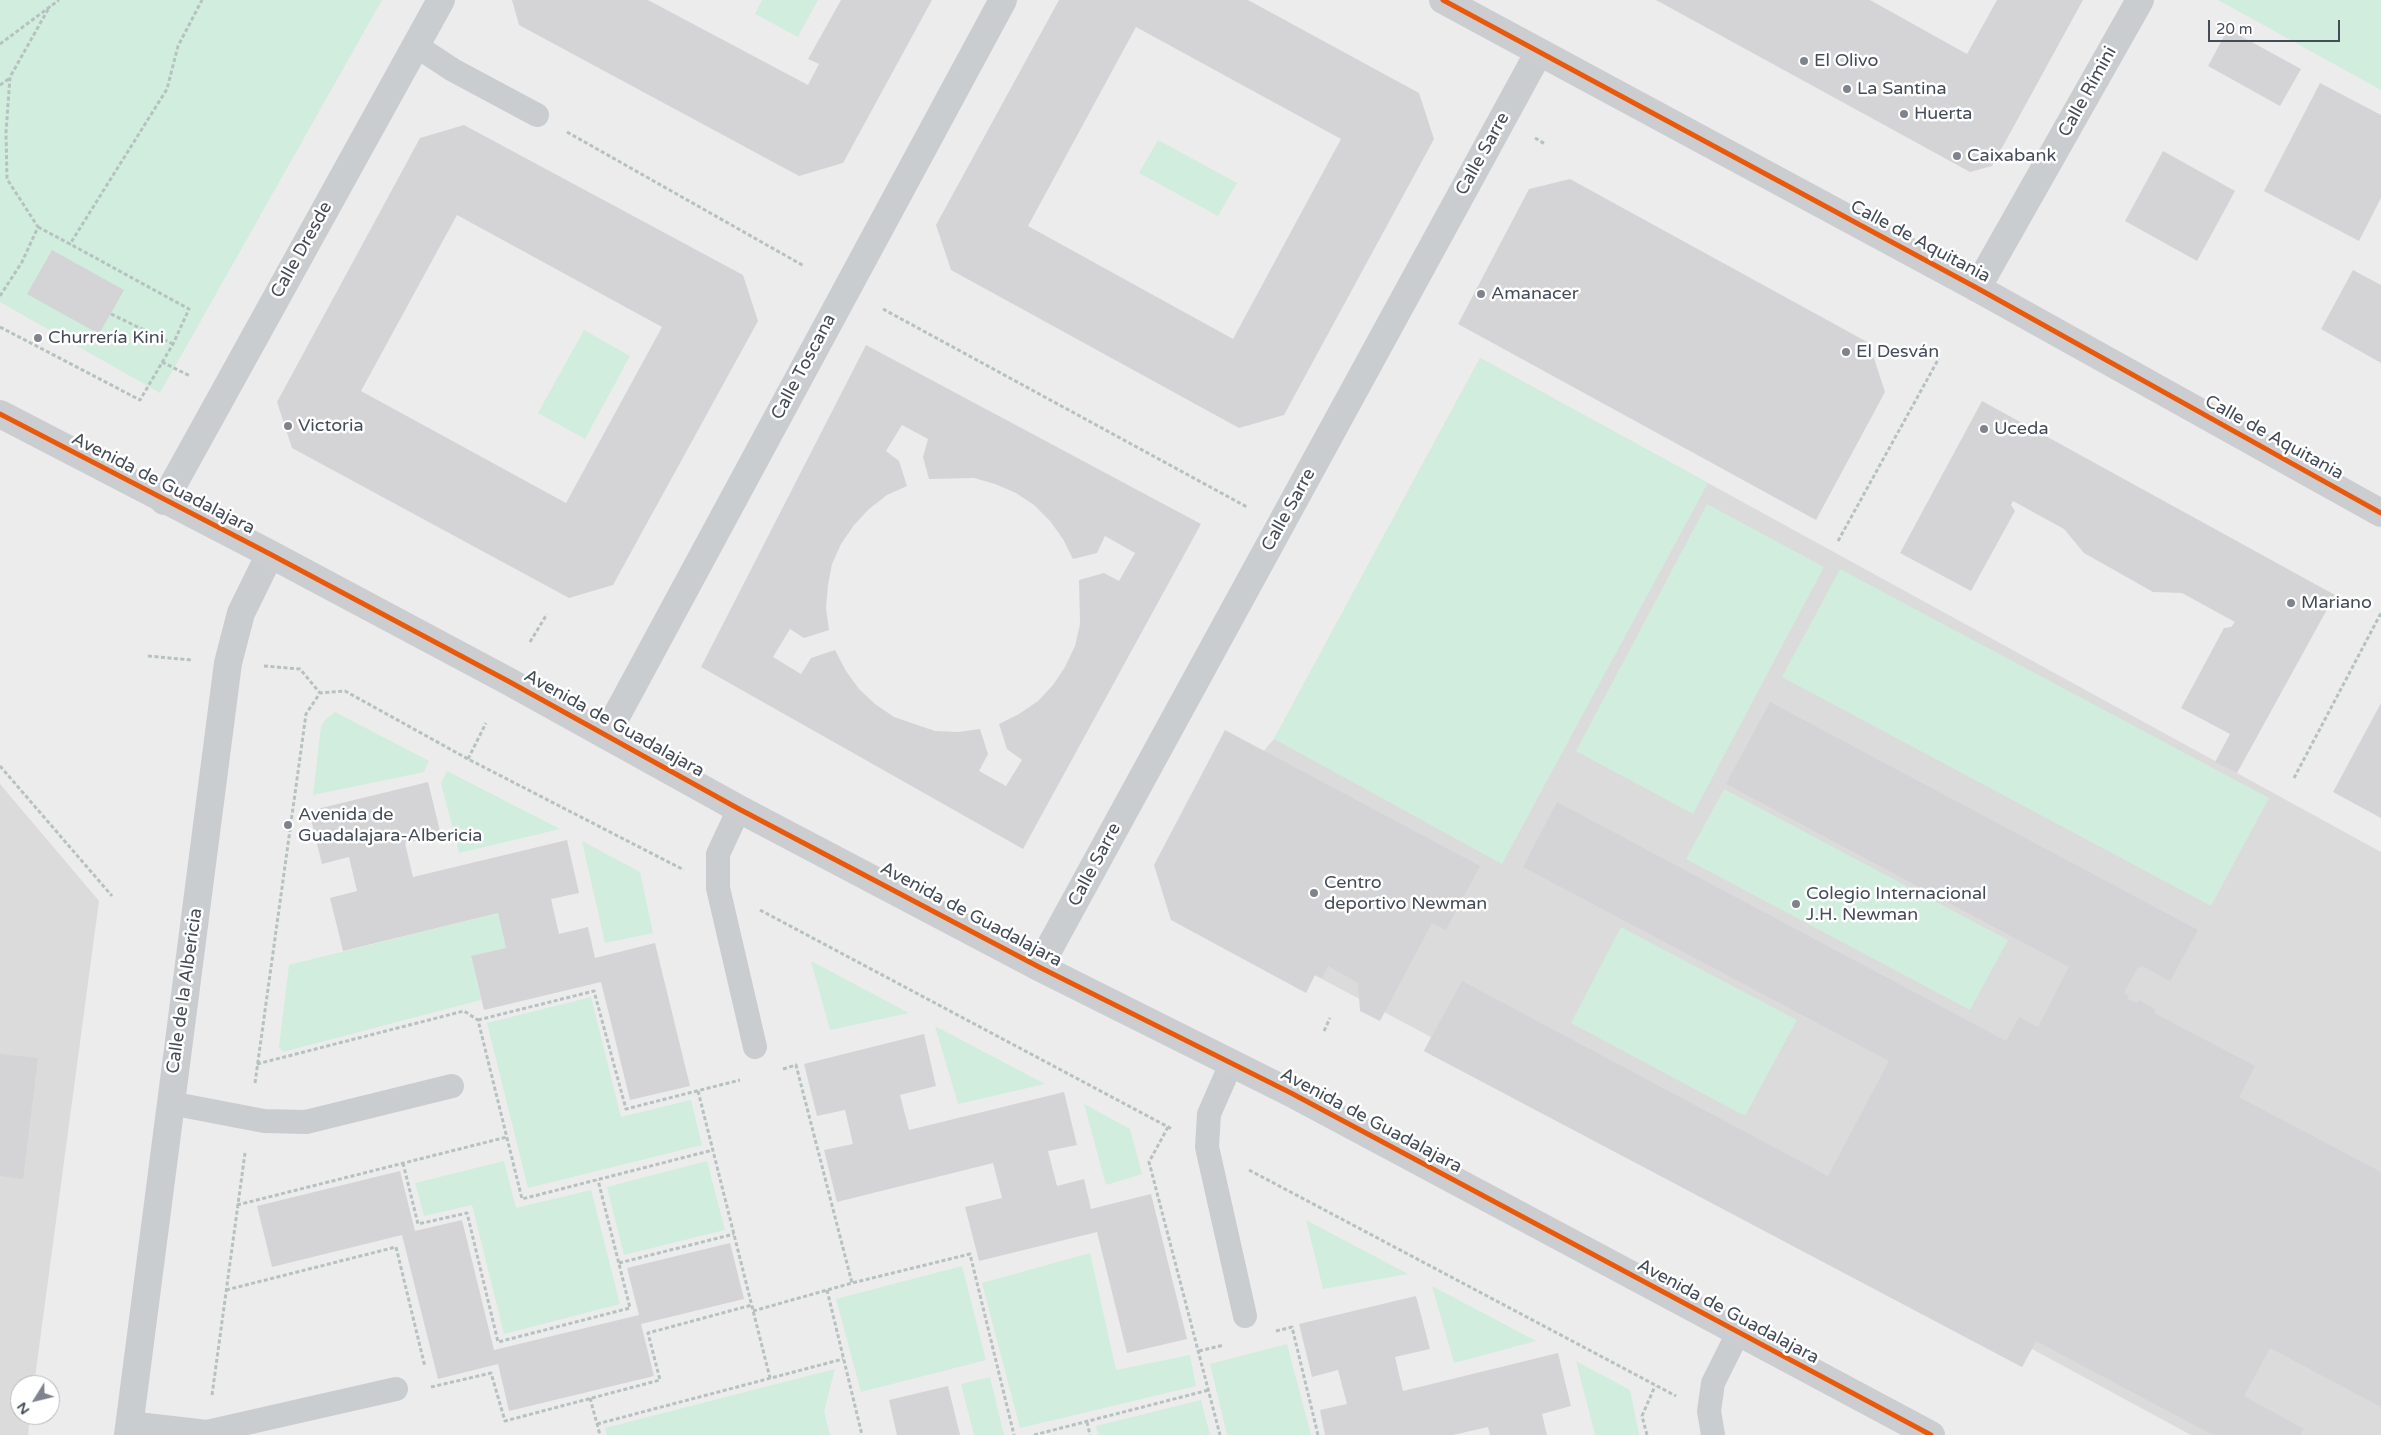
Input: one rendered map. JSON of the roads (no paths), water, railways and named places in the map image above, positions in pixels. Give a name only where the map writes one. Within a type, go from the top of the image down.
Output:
[{"type":"street","name":"Calle Dresde","points":[[164,501],[440,0]]},
{"type":"street","name":"Calle Toscana","points":[[606,735],[1003,0]]},
{"type":"street","name":"Calle de Aquitania","points":[[1443,0],[1977,288],[2381,514]]},
{"type":"street","name":"Calle Rímini","points":[[1977,288],[2140,0]]},
{"type":"street","name":"Calle Sarre","points":[[1039,967],[1538,52]]},
{"type":"street","name":"Avenida de Guadalajara","points":[[0,414],[164,501],[270,554],[739,809],[1039,967],[1291,1093],[1931,1435]]},
{"type":"street","name":"Calle de la Albericia","points":[[129,1429],[228,663],[241,613],[270,554]]},
{"type":"lane","points":[[416,45],[453,70],[537,115]]},
{"type":"lane","points":[[739,809],[718,854],[718,888],[755,1047]]},
{"type":"lane","points":[[1231,1064],[1209,1114],[1207,1147],[1245,1316]]},
{"type":"lane","points":[[170,1103],[264,1121],[306,1122],[452,1086]]},
{"type":"lane","points":[[1713,1435],[1709,1411],[1713,1383],[1738,1333]]},
{"type":"lane","points":[[129,1429],[206,1432],[396,1389]]},
{"type":"place","name":"El Olivo","points":[[1804,61]]},
{"type":"place","name":"La Santina","points":[[1847,89]]},
{"type":"place","name":"Huerta","points":[[1904,114]]},
{"type":"place","name":"Caixabank","points":[[1957,156]]},
{"type":"place","name":"Amanacer","points":[[1481,294]]},
{"type":"place","name":"Churrería Kini","points":[[38,338]]},
{"type":"place","name":"El Desván","points":[[1846,352]]},
{"type":"place","name":"Victoria","points":[[288,426]]},
{"type":"place","name":"Uceda","points":[[1984,429]]},
{"type":"place","name":"Mariano","points":[[2291,603]]},
{"type":"place","name":"Avenida de Guadalajara-Albericia","points":[[288,825]]},
{"type":"place","name":"Centro deportivo Newman","points":[[1314,893]]},
{"type":"place","name":"Colegio Internacional J.H. Newman","points":[[1796,904]]}]
